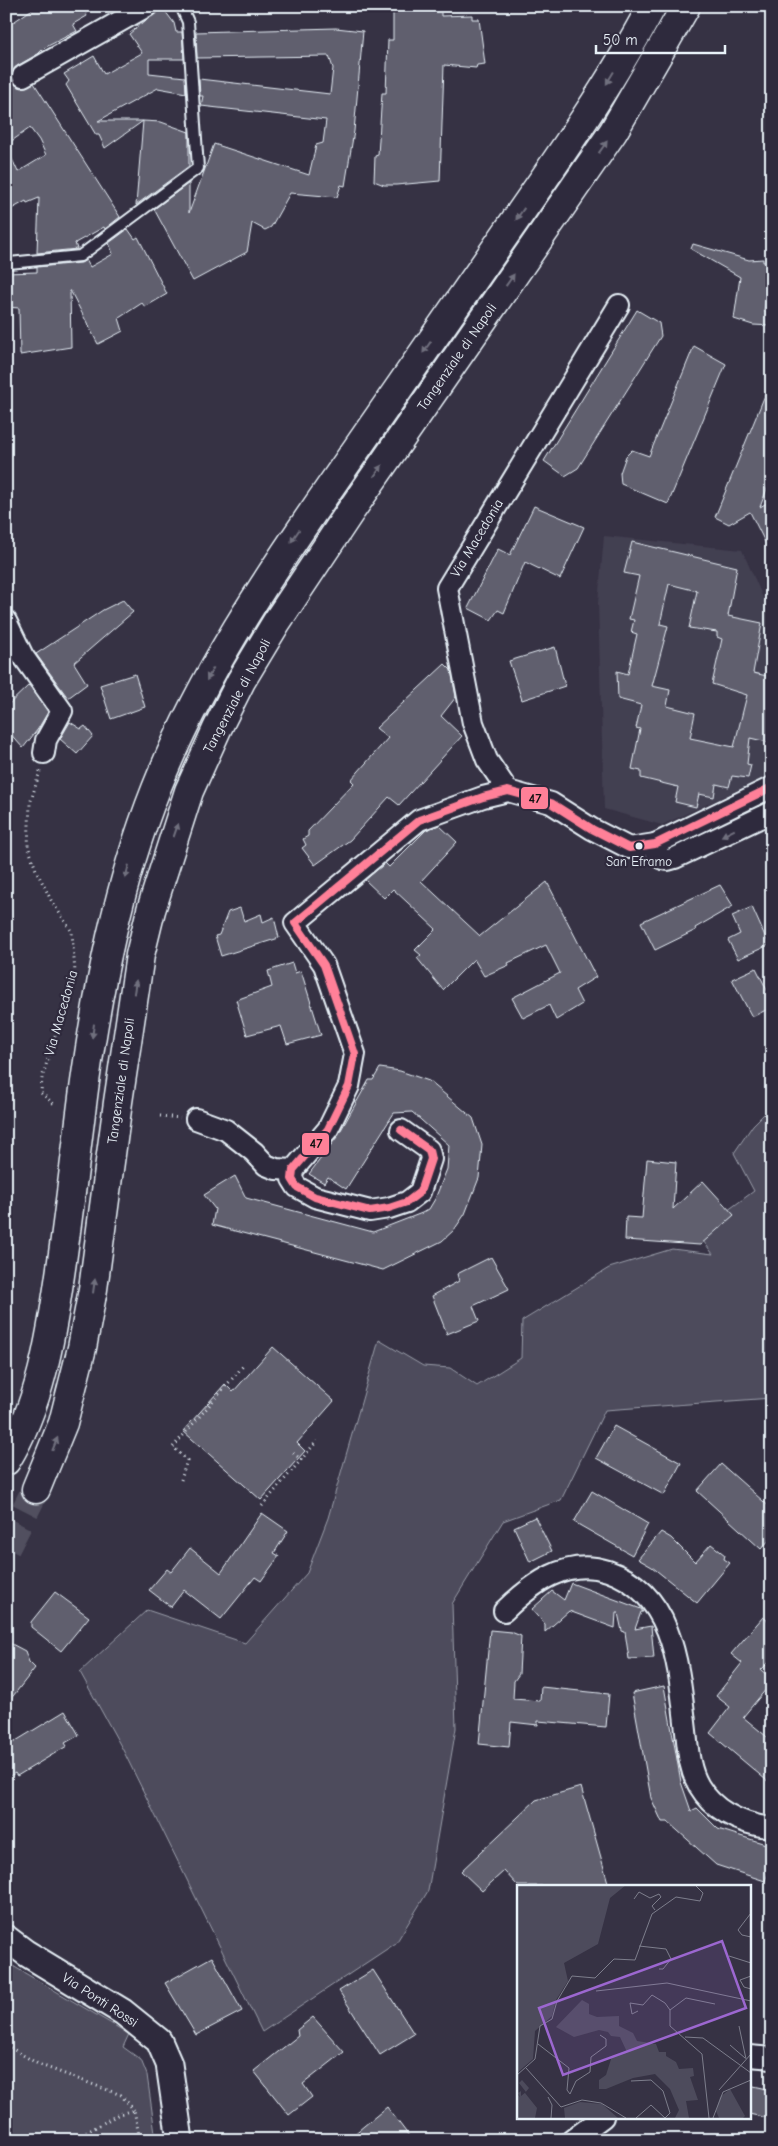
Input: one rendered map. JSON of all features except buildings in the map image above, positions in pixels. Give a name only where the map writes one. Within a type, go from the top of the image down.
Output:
[{"type":"highway","points":[[6,1461],[27,1421],[43,1368],[53,1321],[105,956],[135,843],[158,784],[212,670],[248,608],[323,496],[584,121],[652,6]]},
{"type":"highway","name":"Tangenziale di Napoli","points":[[36,1489],[63,1423],[82,1348],[94,1289],[118,1102],[140,955],[170,844],[189,791],[217,729],[242,681],[276,623],[350,512],[613,132],[686,6]]},
{"type":"street","points":[[23,76],[147,6]]},
{"type":"street","name":"Via Macedonia","points":[[508,791],[487,760],[473,723],[447,588],[619,305]]},
{"type":"street","points":[[6,620],[23,656],[62,711],[46,740],[44,753]]},
{"type":"street","points":[[401,1130],[429,1150],[431,1159],[420,1192],[407,1202],[389,1208],[370,1211],[315,1197],[297,1187],[292,1179],[293,1170],[328,1129],[349,1086],[355,1054],[324,965],[296,923],[419,820],[483,797],[508,791],[551,802],[592,829],[629,848],[655,844],[772,787]]},
{"type":"street","points":[[655,844],[656,852],[662,859],[668,860],[772,812]]},
{"type":"street","points":[[196,1119],[226,1130],[254,1152],[266,1165],[276,1169],[293,1170]]},
{"type":"street","points":[[504,1611],[538,1581],[570,1569],[604,1570],[620,1576],[634,1585],[656,1607],[669,1633],[678,1672],[690,1762],[698,1784],[711,1801],[728,1815],[749,1824],[772,1828]]},
{"type":"street","name":"Via Ponti Rossi","points":[[6,1938],[26,1953],[123,2012],[159,2041],[169,2064],[180,2140]]},
{"type":"street","points":[[750,2056],[772,2058]]},
{"type":"street","points":[[572,2140],[602,2118]]},
{"type":"lane","points":[[9,263],[80,256],[198,168],[188,22],[182,6]]},
{"type":"path","name":"Via Macedonia","points":[[44,753],[38,783],[30,804],[28,846],[36,870],[51,900],[72,932],[75,972],[42,1078],[41,1093],[54,1104]]},
{"type":"path","points":[[181,1480],[187,1460],[173,1447],[244,1365]]},
{"type":"path","points":[[262,1506],[318,1441]]},
{"type":"path","points":[[293,1453],[302,1460]]},
{"type":"path","points":[[6,2045],[38,2064],[121,2095],[134,2110],[140,2140]]},
{"type":"path","points":[[74,2140],[119,2114],[134,2110]]},
{"type":"shaded area","points":[[604,536],[742,550],[772,618],[772,774],[662,825],[604,809],[598,603]]},
{"type":"shaded area","points":[[772,1106],[772,1398],[605,1410],[561,1500],[503,1521],[452,1604],[456,1728],[428,1891],[396,1943],[262,2032],[123,1750],[80,1672],[147,1610],[245,1643],[307,1573],[328,1518],[379,1340],[423,1366],[450,1368],[477,1386],[521,1358],[522,1321],[609,1268],[672,1249],[713,1254],[697,1233],[754,1191],[734,1153],[753,1125]]},
{"type":"shaded area","points":[[6,1962],[129,2034],[123,2047],[141,2060],[147,2075],[156,2140],[6,2140]]},
{"type":"tunnel","points":[[6,1548],[36,1489]]},
{"type":"transit line","name":"47","points":[[401,1130],[429,1150],[431,1159],[420,1192],[407,1202],[389,1208],[370,1211],[315,1197],[297,1187],[292,1179],[293,1170],[328,1129],[349,1086],[355,1054],[324,965],[295,923],[419,820],[483,797],[508,791],[551,803],[592,829],[629,848],[655,844],[772,787]]},
{"type":"place","name":"San Eframo","points":[[639,846]]}]
